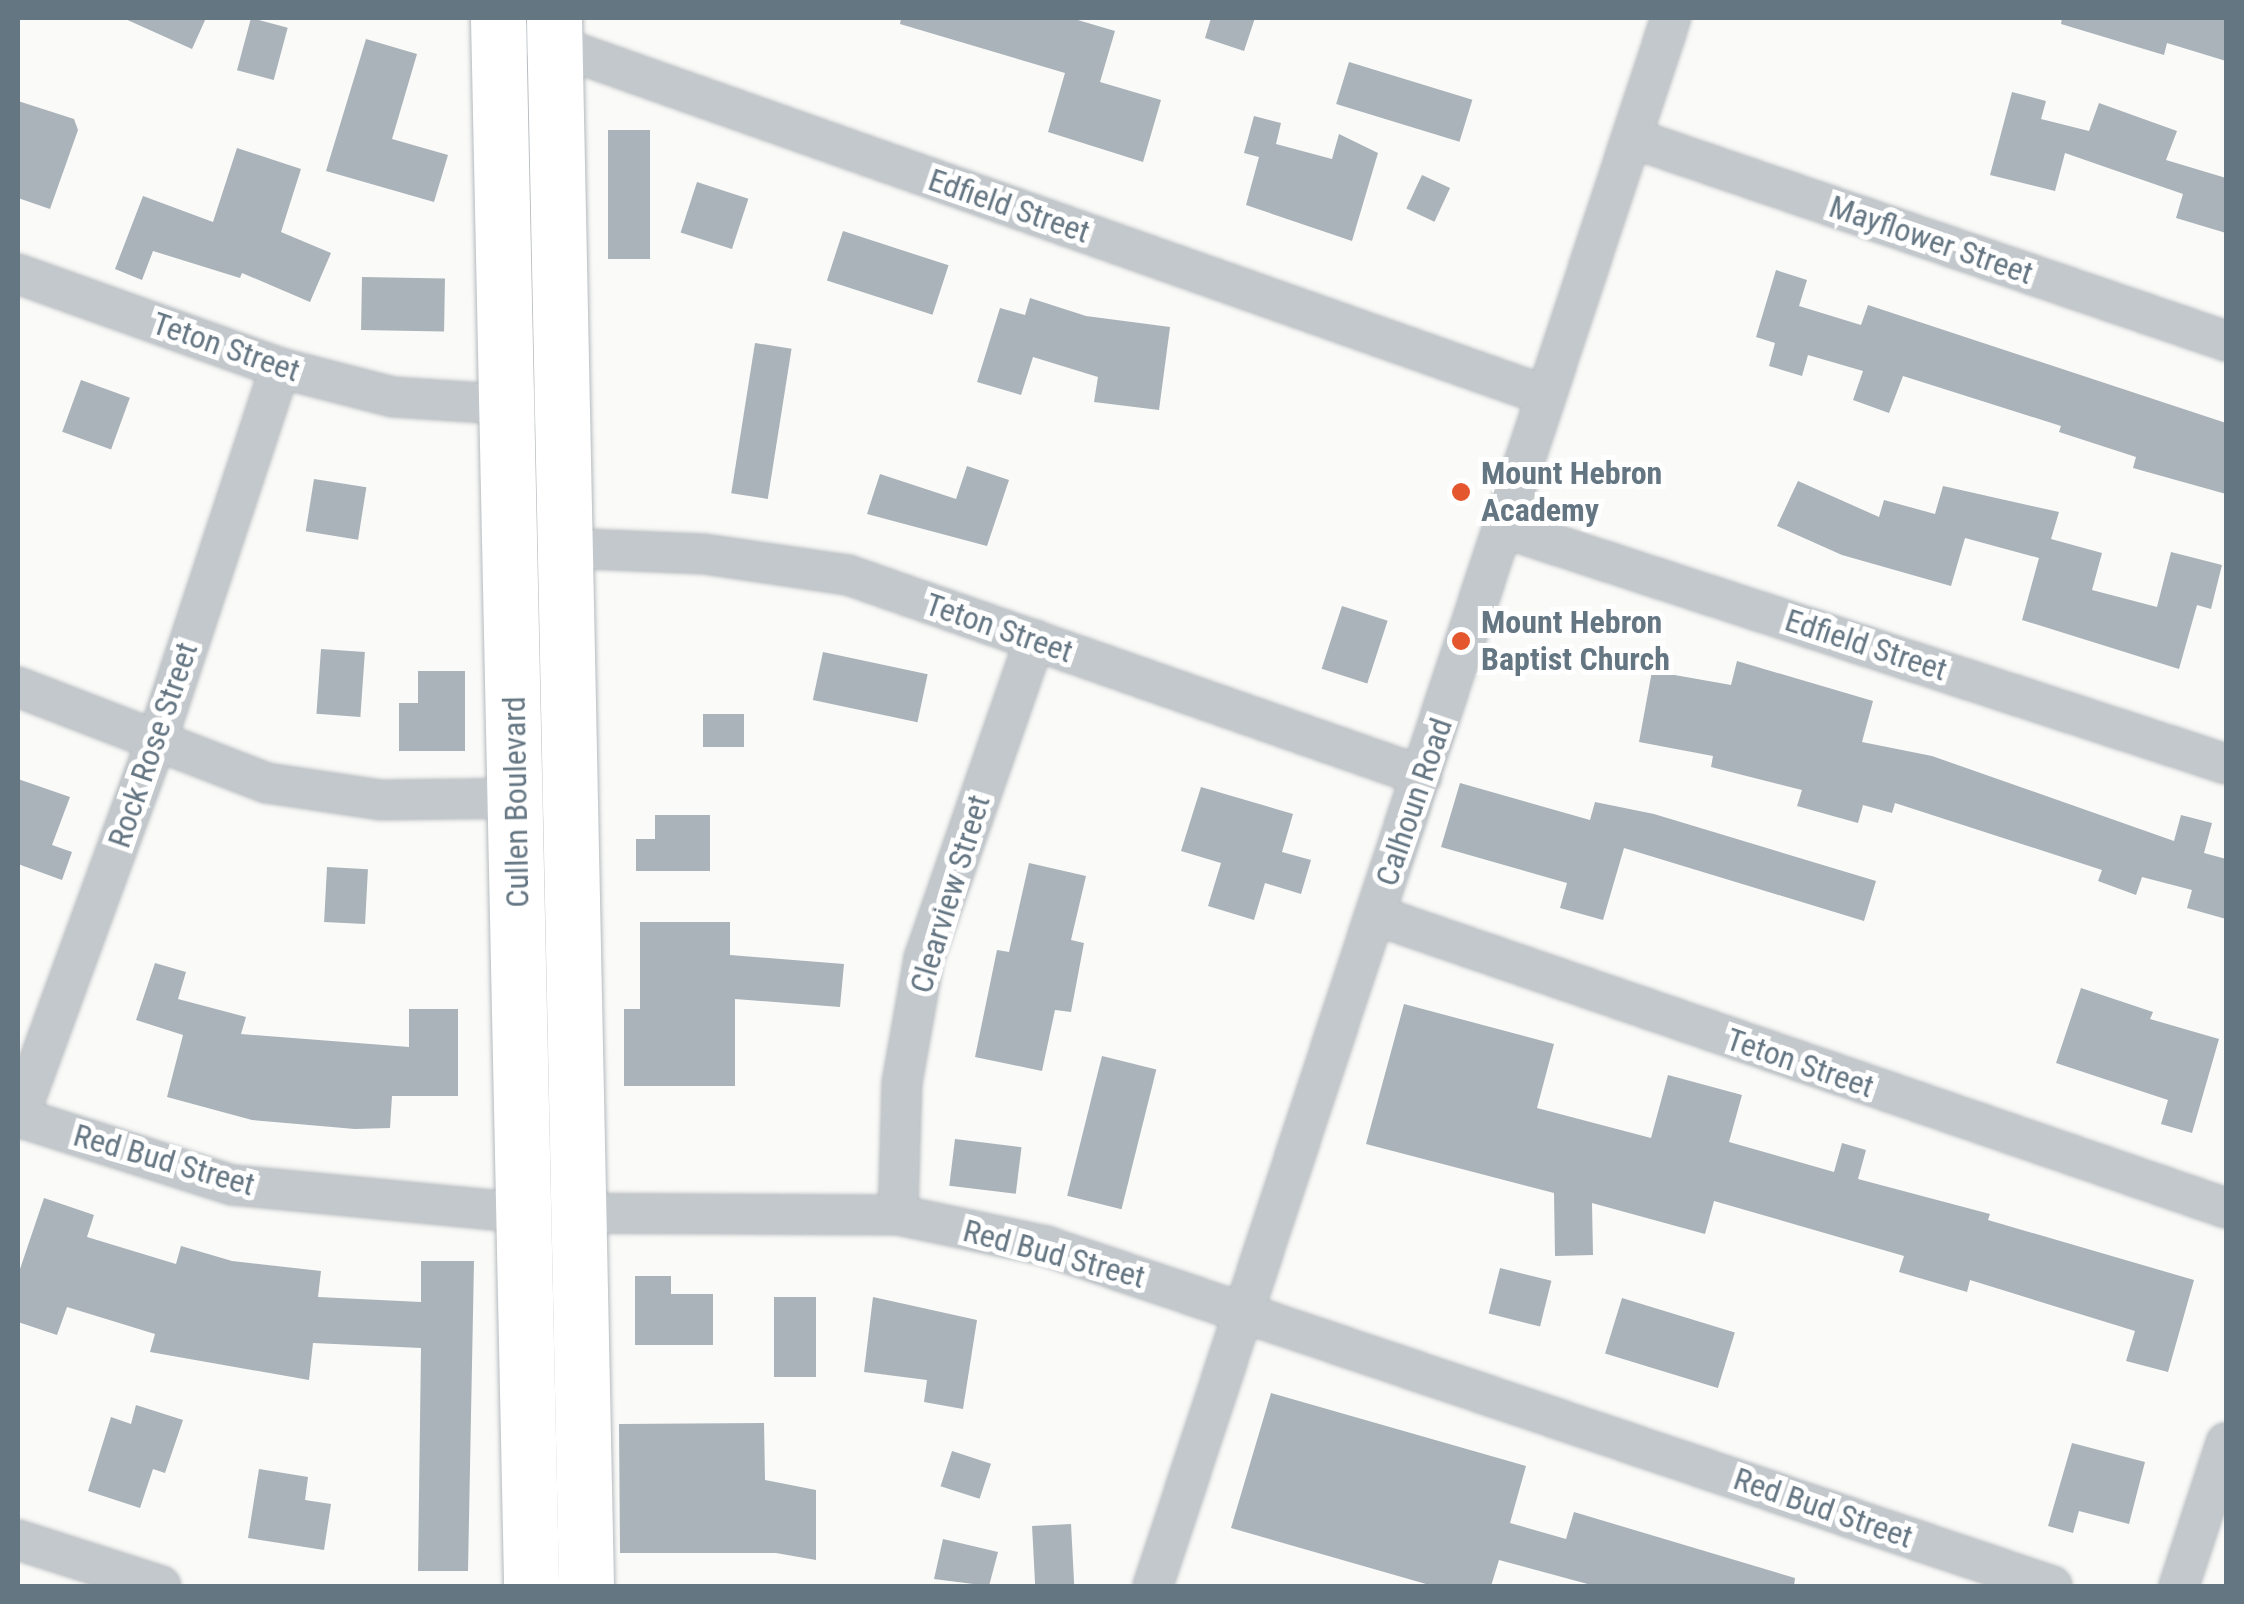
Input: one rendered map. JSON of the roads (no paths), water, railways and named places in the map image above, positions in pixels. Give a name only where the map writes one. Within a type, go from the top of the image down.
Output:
[{"type":"main road","name":"Cullen Boulevard","points":[[490,21],[533,406]]},
{"type":"main road","name":"Cullen Boulevard","points":[[554,31],[533,406],[543,798],[579,1212],[586,1586]]},
{"type":"main road","name":"Cullen Boulevard","points":[[531,1586],[523,1213],[543,798]]},
{"type":"street","name":"Calhoun Road","points":[[1152,1586],[1504,528],[1544,394],[1635,139],[1672,18]]},
{"type":"street","name":"Edfield Street","points":[[490,21],[554,31],[1544,394]]},
{"type":"street","name":"Mayflower Street","points":[[1635,139],[2226,341]]},
{"type":"street","name":"Teton Street","points":[[18,274],[280,368],[393,397],[533,406]]},
{"type":"street","name":"Rock Rose Street","points":[[18,1118],[157,740],[280,368]]},
{"type":"street","name":"Edfield Street","points":[[1504,528],[2226,764]]},
{"type":"street","name":"Teton Street","points":[[536,549],[704,554],[848,575],[1422,776]]},
{"type":"street","name":"Clearview Street","points":[[898,1215],[902,1082],[924,958],[1035,640]]},
{"type":"street","points":[[18,688],[267,783],[381,800],[543,798]]},
{"type":"street","name":"Teton Street","points":[[1375,915],[2226,1208]]},
{"type":"street","name":"Red Bud Street","points":[[18,1118],[233,1185],[523,1213],[898,1215],[1046,1246],[1246,1310],[2052,1586]]},
{"type":"street","points":[[2179,1586],[2226,1443]]},
{"type":"street","points":[[18,1540],[161,1586]]},
{"type":"place","name":"Mount Hebron Academy","points":[[1461,492]]},
{"type":"place","name":"Mount Hebron Baptist Church","points":[[1461,641]]}]
